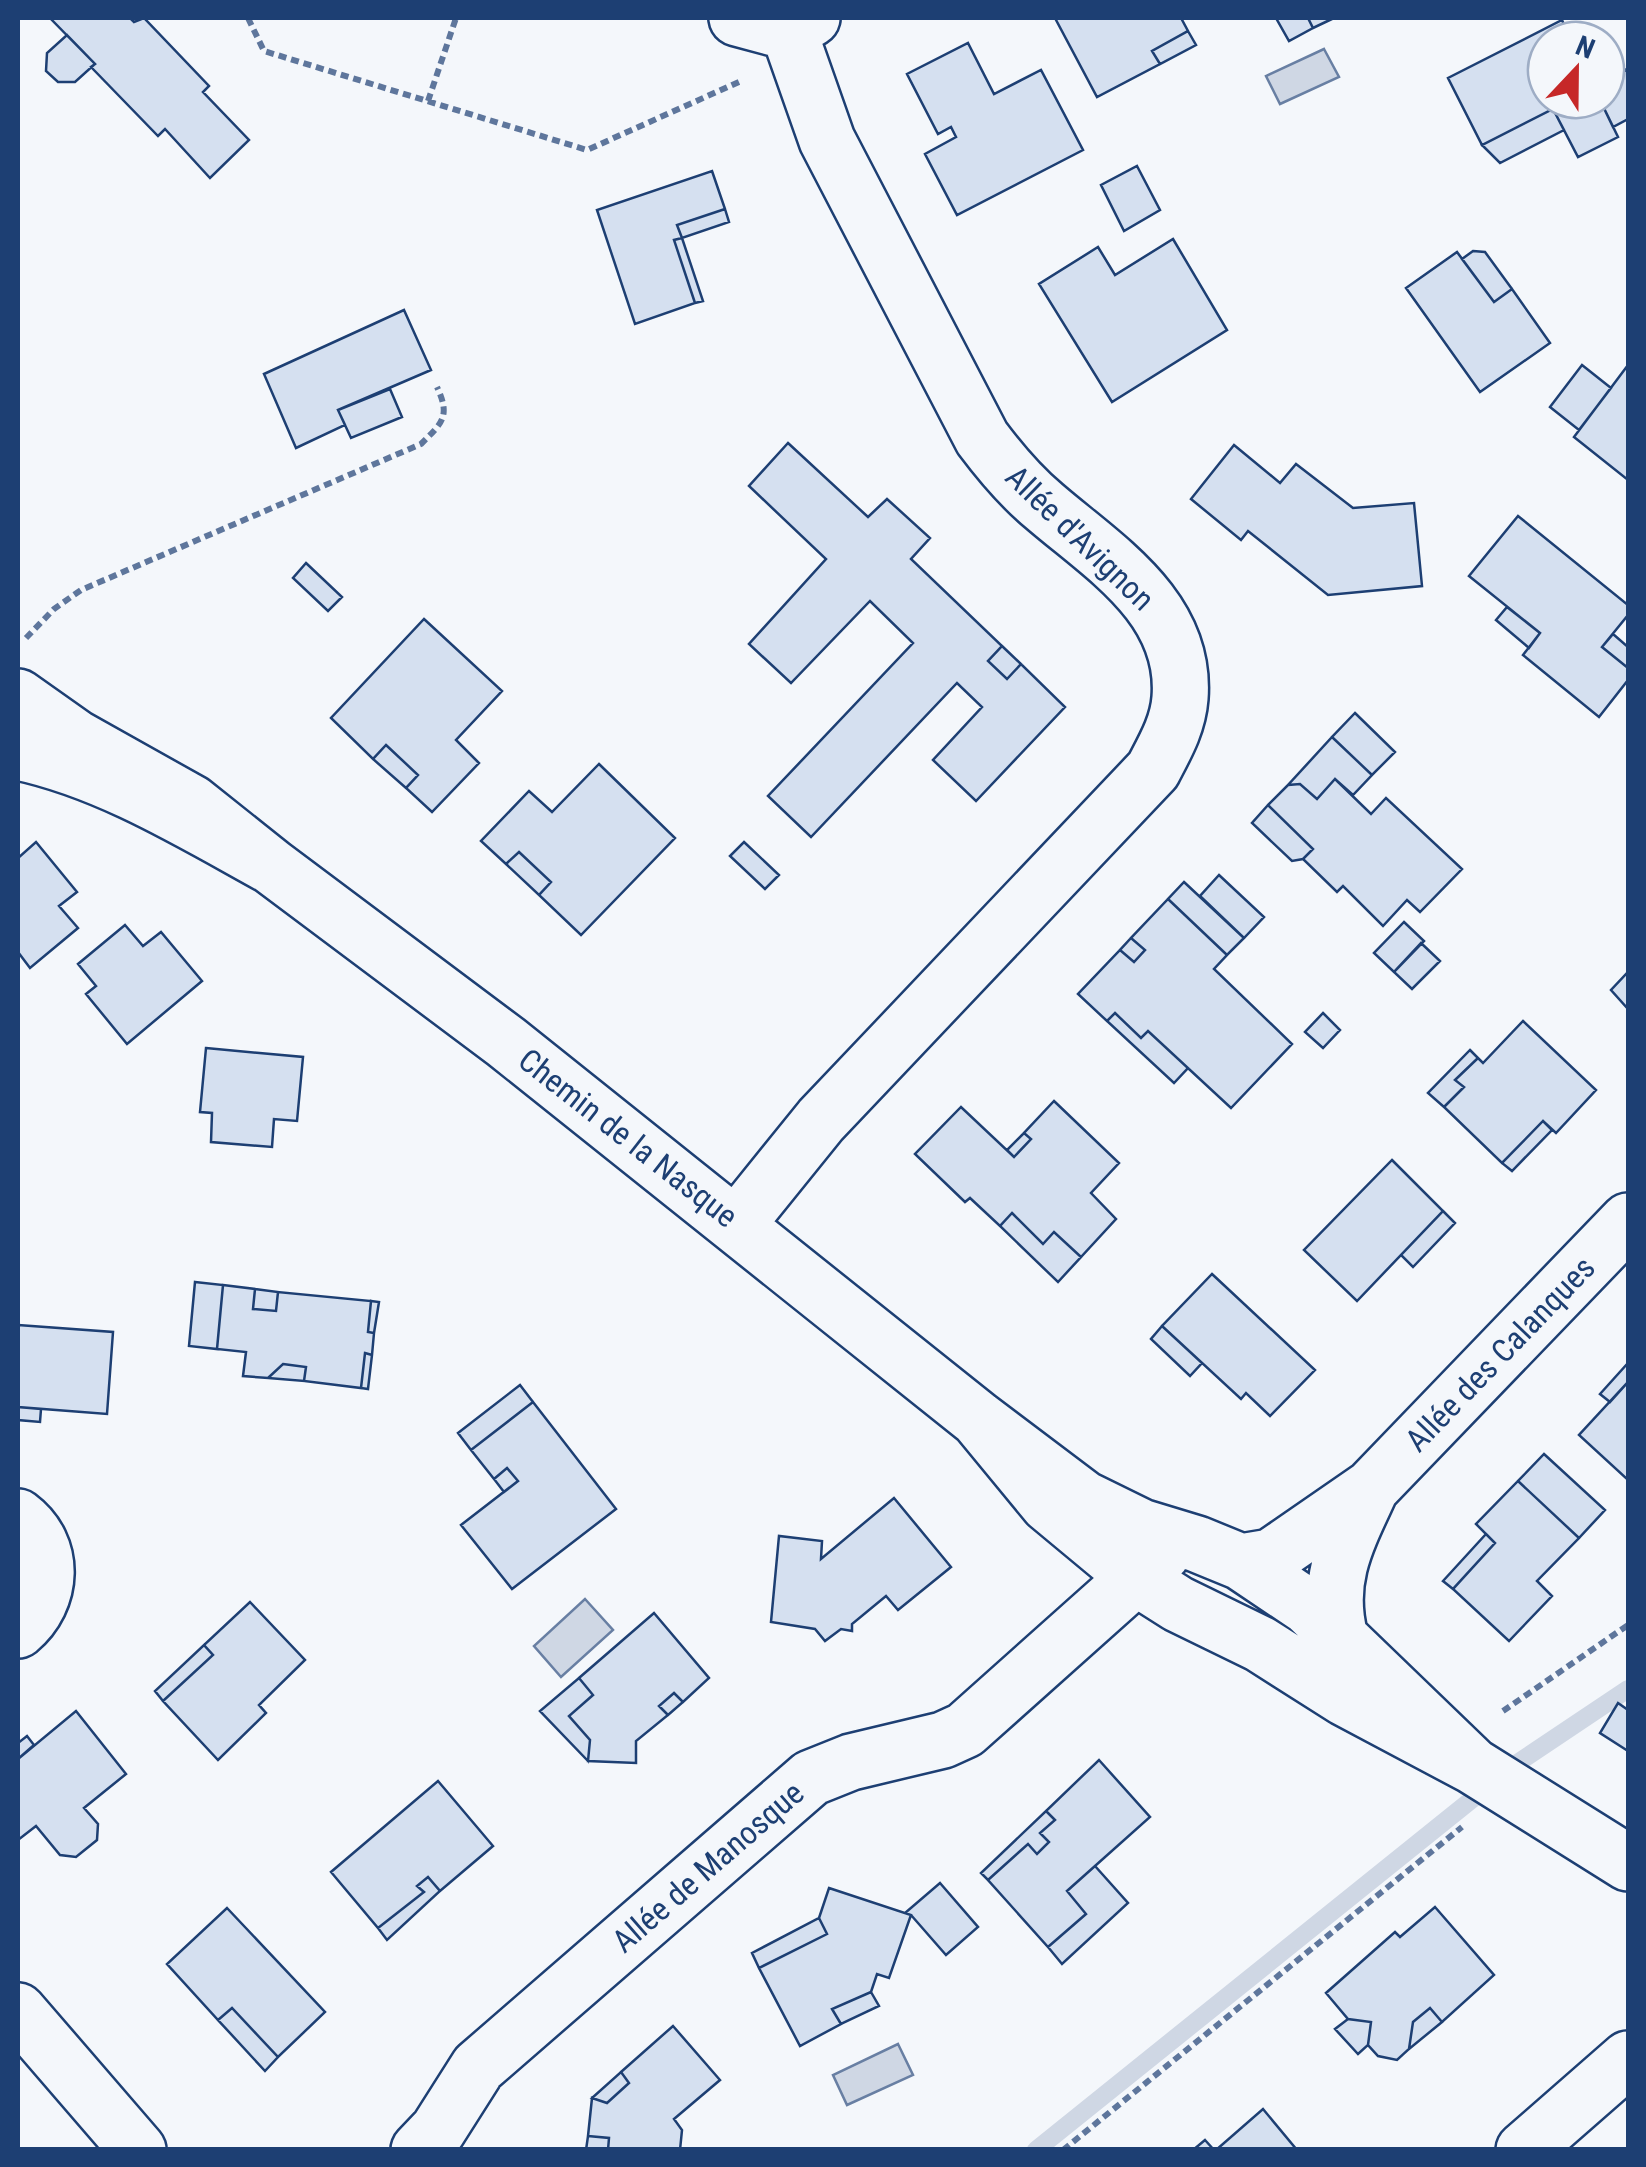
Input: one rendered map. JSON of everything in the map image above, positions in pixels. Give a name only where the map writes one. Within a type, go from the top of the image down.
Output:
[{"type":"street","points":[[737,18],[800,35]]},
{"type":"street","name":"Allée d'Avignon","points":[[737,1224],[821,1120],[1153,770],[1173,732],[1180,697],[1176,657],[1159,612],[1126,573],[1017,481],[982,438],[827,140],[800,35]]},
{"type":"street","name":"Chemin de la Nasque","points":[[18,696],[76,738],[192,803],[506,1042],[978,1420],[1084,1499],[1141,1528],[1241,1562],[1324,1622],[1473,1766]]},
{"type":"street","name":"Chemin de la Nasque","points":[[18,752],[76,769],[162,806],[272,866]]},
{"type":"street","name":"Allée des Calanques","points":[[1241,1562],[1271,1556],[1371,1488],[1628,1221]]},
{"type":"street","name":"Chemin de la Nasque","points":[[978,1420],[1048,1504],[1137,1578],[1260,1644],[1344,1698],[1473,1766],[1628,1863]]},
{"type":"street","name":"Allée des Calanques","points":[[1324,1622],[1334,1612],[1338,1568],[1371,1488]]},
{"type":"street","points":[[18,1517],[37,1537],[46,1559],[47,1582],[40,1605],[18,1630]]},
{"type":"street","name":"Allée de Manosque","points":[[420,2150],[438,2130],[478,2067],[811,1778],[852,1762],[943,1740],[964,1730],[1179,1538]]},
{"type":"street","points":[[1221,1626],[1324,1622]]},
{"type":"street","points":[[18,2011],[138,2150]]},
{"type":"street","points":[[1524,2150],[1628,2059]]},
{"type":"path","points":[[248,18],[264,52],[587,150],[800,35]]},
{"type":"path","points":[[428,101],[456,18]]},
{"type":"path","points":[[18,651],[54,608],[81,590],[421,444],[443,422],[445,404],[436,388]]},
{"type":"path","points":[[1473,1766],[1488,1722],[1628,1626]]},
{"type":"path","points":[[1063,2150],[1462,1829]]},
{"type":"shaded area","points":[[1324,49],[1339,77],[1280,104],[1266,76]]},
{"type":"shaded area","points":[[585,1599],[613,1630],[561,1677],[534,1646]]},
{"type":"shaded area","points":[[898,2044],[913,2075],[847,2105],[833,2075]]},
{"type":"building","points":[[50,18],[130,18],[134,22],[144,18],[209,86],[203,92],[249,140],[210,178],[165,129],[158,136]]},
{"type":"building","points":[[1055,18],[1181,18],[1188,31],[1152,51],[1160,64],[1097,97]]},
{"type":"building","points":[[1276,18],[1308,18],[1313,28],[1289,41]]},
{"type":"building","points":[[1308,18],[1334,18],[1313,28]]},
{"type":"building","points":[[1188,31],[1196,45],[1160,64],[1152,51]]},
{"type":"building","points":[[67,35],[95,64],[75,82],[58,82],[46,71],[47,53]]},
{"type":"building","points":[[1526,38],[1526,120],[1531,120],[1482,145],[1448,78]]},
{"type":"building","points":[[968,43],[994,94],[1041,70],[1083,150],[957,215],[925,154],[956,137],[951,127],[938,134],[907,74]]},
{"type":"building","points":[[1626,69],[1628,119],[1613,127],[1610,120],[1626,120]]},
{"type":"building","points":[[1531,120],[1559,120],[1564,130],[1500,163],[1482,145]]},
{"type":"building","points":[[1559,120],[1610,120],[1618,137],[1578,157]]},
{"type":"building","points":[[1137,166],[1160,210],[1124,231],[1101,185]]},
{"type":"building","points":[[712,171],[725,209],[677,225],[682,238],[674,240],[695,303],[635,324],[597,210]]},
{"type":"building","points":[[725,209],[729,222],[682,238],[677,225]]},
{"type":"building","points":[[682,238],[703,301],[695,303],[674,240]]},
{"type":"building","points":[[1173,239],[1227,330],[1112,402],[1039,284],[1098,247],[1115,275]]},
{"type":"building","points":[[1473,251],[1485,252],[1512,289],[1494,302],[1462,259]]},
{"type":"building","points":[[1457,252],[1494,302],[1512,289],[1550,343],[1480,392],[1406,288]]},
{"type":"building","points":[[404,310],[431,370],[338,410],[345,425],[296,448],[264,374]]},
{"type":"building","points":[[1582,365],[1611,388],[1579,430],[1550,407]]},
{"type":"building","points":[[1628,365],[1628,480],[1574,437]]},
{"type":"building","points":[[390,389],[402,417],[351,438],[338,410]]},
{"type":"building","points":[[788,443],[868,517],[887,499],[930,538],[911,559],[1002,646],[988,661],[1007,679],[1021,664],[1065,707],[976,801],[933,760],[982,707],[957,683],[811,837],[768,796],[913,643],[870,601],[791,683],[749,644],[826,559],[749,486]]},
{"type":"building","points":[[1234,445],[1280,483],[1296,464],[1353,508],[1414,503],[1422,586],[1328,595],[1248,531],[1241,540],[1191,499]]},
{"type":"building","points":[[1518,516],[1628,605],[1628,615],[1602,647],[1628,668],[1628,680],[1599,717],[1523,655],[1540,633],[1469,576]]},
{"type":"building","points":[[306,563],[342,597],[328,611],[293,578]]},
{"type":"building","points":[[1507,607],[1540,633],[1529,648],[1496,620]]},
{"type":"building","points":[[424,619],[502,691],[456,740],[479,763],[432,812],[406,788],[418,775],[386,745],[373,759],[331,718]]},
{"type":"building","points":[[1613,634],[1628,647],[1628,668],[1602,647]]},
{"type":"building","points":[[1002,646],[1021,664],[1007,679],[988,661]]},
{"type":"building","points":[[1355,713],[1395,752],[1372,775],[1332,737]]},
{"type":"building","points":[[1332,737],[1372,775],[1353,795],[1335,779],[1317,799],[1300,784],[1288,785]]},
{"type":"building","points":[[386,745],[418,775],[406,788],[373,759]]},
{"type":"building","points":[[599,764],[675,838],[581,935],[539,895],[551,882],[519,852],[506,864],[481,841],[529,791],[552,812]]},
{"type":"building","points":[[1335,779],[1371,814],[1386,798],[1462,869],[1420,912],[1407,900],[1383,926],[1343,886],[1337,892],[1303,859],[1313,849],[1268,805],[1288,785],[1300,784],[1317,799]]},
{"type":"building","points":[[1268,805],[1313,849],[1303,859],[1292,861],[1252,823]]},
{"type":"building","points":[[36,842],[77,892],[59,906],[78,928],[30,968],[18,952],[18,858]]},
{"type":"building","points":[[744,842],[779,875],[765,889],[730,856]]},
{"type":"building","points":[[519,852],[551,882],[539,895],[506,864]]},
{"type":"building","points":[[1219,875],[1264,917],[1244,938],[1200,896]]},
{"type":"building","points":[[1184,882],[1244,938],[1227,955],[1168,899]]},
{"type":"building","points":[[1168,899],[1227,955],[1214,969],[1292,1044],[1231,1108],[1148,1031],[1141,1038],[1115,1013],[1107,1021],[1078,994],[1120,950],[1134,962],[1145,950],[1131,938]]},
{"type":"building","points":[[1404,922],[1424,941],[1394,972],[1374,953]]},
{"type":"building","points":[[125,925],[143,946],[161,932],[202,981],[127,1044],[86,994],[96,986],[78,964]]},
{"type":"building","points":[[1131,938],[1145,950],[1134,962],[1120,950]]},
{"type":"building","points":[[1421,943],[1440,961],[1412,989],[1394,972]]},
{"type":"building","points":[[1628,972],[1628,1009],[1611,990]]},
{"type":"building","points":[[1115,1013],[1141,1038],[1148,1031],[1188,1068],[1174,1083],[1107,1021]]},
{"type":"building","points":[[1323,1013],[1340,1030],[1323,1048],[1305,1032]]},
{"type":"building","points":[[1523,1021],[1596,1090],[1556,1133],[1543,1121],[1502,1163],[1444,1107],[1464,1087],[1455,1080],[1478,1058],[1483,1063]]},
{"type":"building","points":[[206,1048],[303,1057],[297,1121],[274,1119],[272,1147],[211,1142],[212,1113],[200,1112]]},
{"type":"building","points":[[1470,1050],[1478,1058],[1455,1080],[1464,1087],[1444,1107],[1428,1093]]},
{"type":"building","points":[[1054,1101],[1119,1163],[1091,1193],[1116,1219],[1081,1257],[1054,1232],[1043,1244],[1012,1213],[1000,1226],[970,1198],[965,1202],[915,1154],[961,1107],[1014,1157],[1031,1139],[1024,1133]]},
{"type":"building","points":[[1543,1121],[1552,1130],[1512,1171],[1502,1163]]},
{"type":"building","points":[[1024,1133],[1031,1139],[1014,1157],[1007,1150]]},
{"type":"building","points":[[1392,1160],[1443,1211],[1357,1301],[1304,1250]]},
{"type":"building","points":[[1443,1211],[1455,1223],[1413,1267],[1401,1255]]},
{"type":"building","points":[[1012,1213],[1043,1244],[1054,1232],[1081,1257],[1058,1282],[1000,1226]]},
{"type":"building","points":[[1212,1274],[1315,1370],[1270,1416],[1246,1393],[1241,1399],[1162,1326]]},
{"type":"building","points":[[195,1282],[223,1285],[217,1349],[189,1346]]},
{"type":"building","points":[[223,1285],[255,1289],[253,1309],[276,1311],[278,1292],[371,1301],[368,1332],[374,1333],[372,1355],[365,1353],[361,1388],[304,1381],[306,1367],[283,1364],[268,1378],[243,1376],[246,1352],[217,1349]]},
{"type":"building","points":[[255,1289],[278,1292],[276,1311],[253,1309]]},
{"type":"building","points":[[371,1301],[379,1302],[374,1333],[368,1332]]},
{"type":"building","points":[[18,1325],[113,1332],[107,1414],[18,1407]]},
{"type":"building","points":[[1162,1326],[1202,1363],[1190,1376],[1151,1339]]},
{"type":"building","points":[[365,1353],[372,1355],[368,1389],[361,1388]]},
{"type":"building","points":[[1628,1363],[1628,1382],[1610,1402],[1600,1394]]},
{"type":"building","points":[[283,1364],[306,1367],[304,1381],[268,1378]]},
{"type":"building","points":[[1628,1382],[1628,1480],[1579,1435]]},
{"type":"building","points":[[520,1385],[533,1402],[471,1450],[458,1433]]},
{"type":"building","points":[[533,1402],[616,1509],[512,1589],[461,1525],[518,1481],[507,1468],[494,1479],[471,1450]]},
{"type":"building","points":[[18,1407],[41,1409],[40,1422],[18,1420]]},
{"type":"building","points":[[1544,1454],[1605,1510],[1579,1538],[1518,1481]]},
{"type":"building","points":[[507,1468],[518,1481],[504,1492],[494,1479]]},
{"type":"building","points":[[1518,1481],[1579,1538],[1537,1581],[1552,1596],[1509,1641],[1453,1589],[1495,1543],[1476,1524]]},
{"type":"building","points":[[894,1498],[951,1567],[898,1610],[886,1596],[852,1624],[852,1631],[841,1629],[825,1641],[815,1629],[771,1622],[779,1536],[822,1541],[821,1559]]},
{"type":"building","points":[[1486,1534],[1495,1543],[1453,1589],[1443,1581]]},
{"type":"building","points":[[250,1602],[305,1660],[259,1705],[266,1713],[218,1760],[163,1701],[213,1655],[204,1645]]},
{"type":"building","points":[[654,1613],[709,1678],[683,1702],[674,1693],[659,1706],[668,1715],[636,1741],[636,1763],[588,1761],[590,1740],[569,1716],[593,1695],[579,1678]]},
{"type":"building","points":[[204,1645],[213,1655],[163,1701],[155,1691]]},
{"type":"building","points":[[579,1678],[593,1695],[569,1716],[590,1740],[588,1761],[540,1711]]},
{"type":"building","points":[[674,1693],[683,1702],[668,1715],[659,1706]]},
{"type":"building","points":[[1618,1703],[1628,1710],[1628,1751],[1600,1733]]},
{"type":"building","points":[[76,1711],[126,1774],[84,1808],[98,1824],[97,1840],[76,1857],[60,1855],[36,1826],[18,1840],[18,1759]]},
{"type":"building","points":[[27,1736],[34,1745],[18,1759],[18,1743]]},
{"type":"building","points":[[1099,1760],[1150,1817],[1067,1891],[1086,1914],[1048,1947],[988,1880],[1028,1844],[1037,1854],[1049,1842],[1040,1833],[1055,1820],[1046,1811]]},
{"type":"building","points":[[438,1781],[493,1846],[440,1891],[428,1877],[417,1886],[424,1892],[378,1928],[331,1872]]},
{"type":"building","points":[[1046,1811],[1055,1820],[1040,1833],[1049,1842],[1037,1854],[1028,1844],[988,1880],[981,1873]]},
{"type":"building","points":[[1095,1866],[1128,1903],[1062,1964],[1048,1947],[1086,1914],[1067,1891]]},
{"type":"building","points":[[428,1877],[440,1891],[387,1940],[378,1928],[424,1892],[417,1886]]},
{"type":"building","points":[[940,1883],[978,1927],[946,1955],[905,1913]]},
{"type":"building","points":[[829,1888],[911,1915],[889,1978],[877,1974],[871,1992],[832,2009],[841,2024],[800,2046],[759,1968],[827,1934],[819,1918]]},
{"type":"building","points":[[1435,1907],[1494,1975],[1442,2022],[1430,2008],[1413,2022],[1409,2049],[1397,2060],[1378,2056],[1368,2045],[1371,2022],[1348,2019],[1326,1993],[1395,1932],[1400,1937]]},
{"type":"building","points":[[227,1908],[325,2012],[278,2057],[232,2008],[218,2020],[167,1964]]},
{"type":"building","points":[[819,1918],[827,1934],[759,1968],[752,1953]]},
{"type":"building","points":[[871,1992],[879,2006],[841,2024],[832,2009]]},
{"type":"building","points":[[232,2008],[278,2057],[265,2071],[218,2020]]},
{"type":"building","points":[[1430,2008],[1442,2022],[1409,2049],[1413,2022]]},
{"type":"building","points":[[1348,2019],[1371,2022],[1368,2045],[1358,2054],[1335,2029]]},
{"type":"building","points":[[673,2026],[720,2080],[674,2119],[682,2130],[680,2150],[608,2150],[609,2138],[588,2136],[592,2098],[607,2103],[629,2083],[621,2072]]},
{"type":"building","points":[[621,2072],[629,2083],[607,2103],[592,2098]]},
{"type":"building","points":[[1263,2109],[1297,2150],[1216,2150]]},
{"type":"building","points":[[588,2136],[609,2138],[608,2150],[586,2150]]},
{"type":"building","points":[[1205,2140],[1214,2150],[1193,2150]]},
{"type":"waterway","points":[[1036,2150],[1516,1764],[1628,1689]]}]
